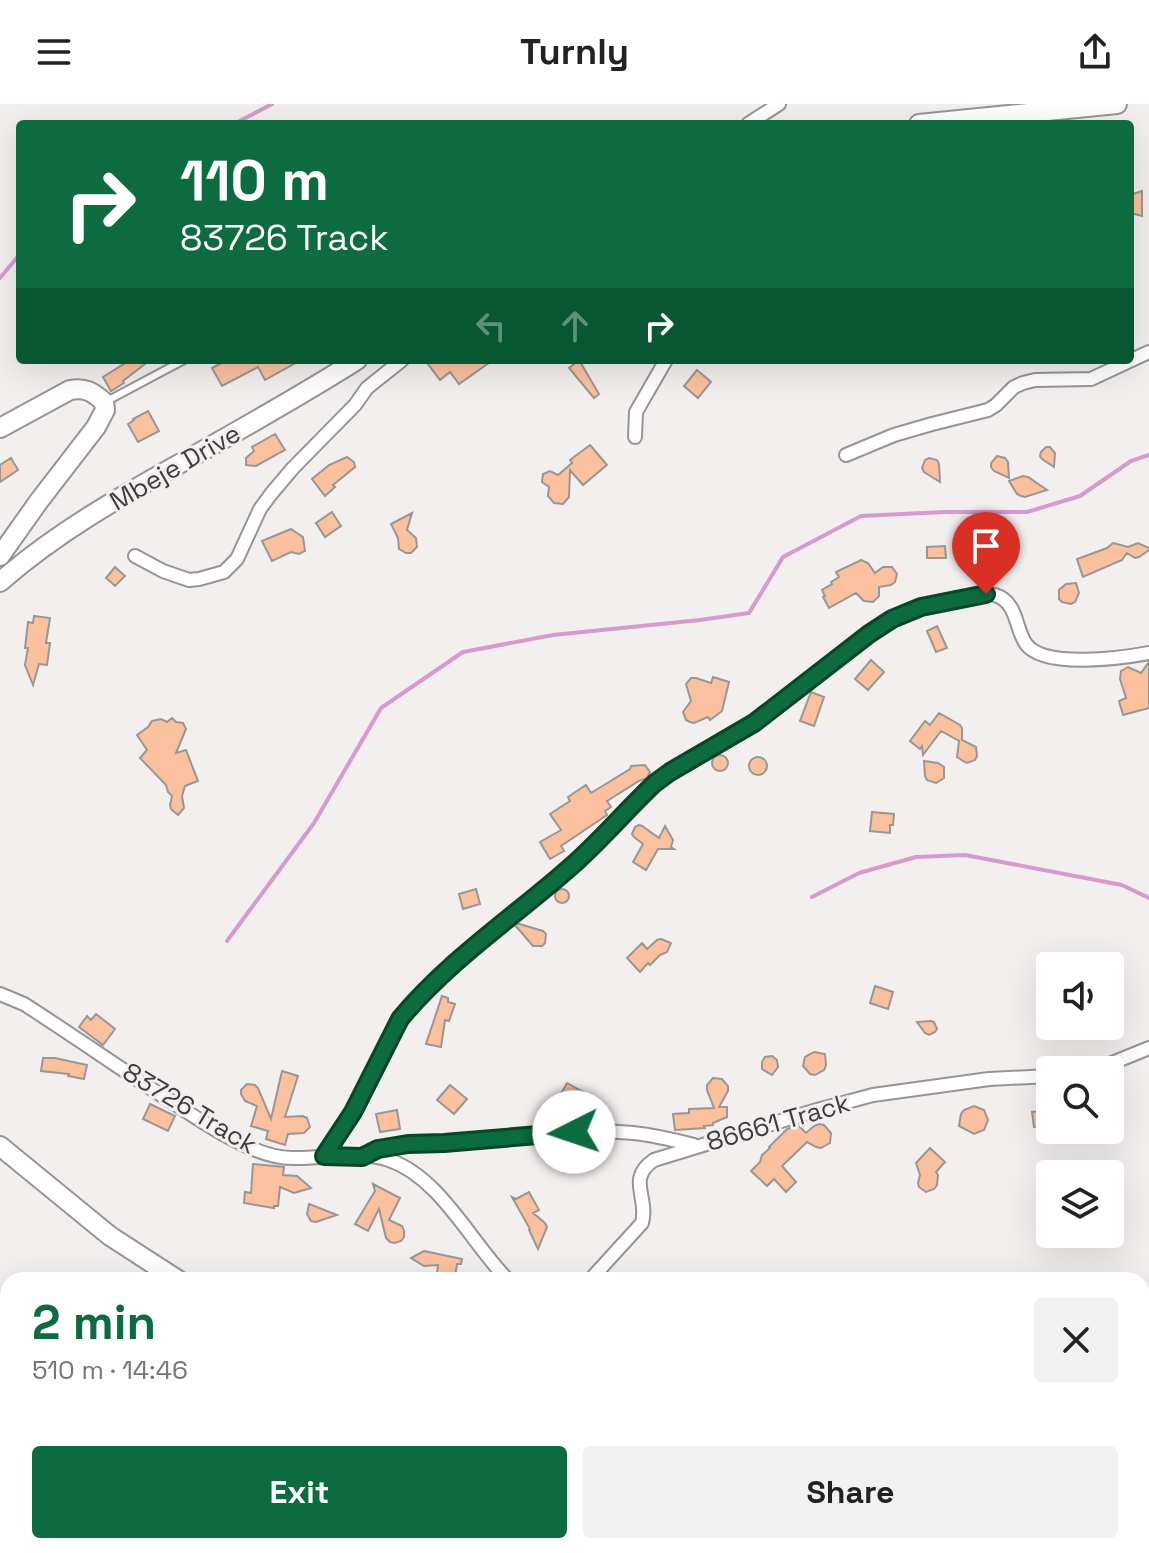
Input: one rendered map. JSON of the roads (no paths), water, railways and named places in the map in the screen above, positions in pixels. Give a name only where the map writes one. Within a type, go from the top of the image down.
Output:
[{"type":"street","points":[[754,120],[779,104]]},
{"type":"street","points":[[959,120],[1117,104]]},
{"type":"street","name":"Mbeje Drive","points":[[0,582],[37,551],[111,503],[296,399],[351,364]]},
{"type":"street","points":[[135,556],[189,580],[216,575],[231,566],[271,494],[355,405],[367,388],[397,364]]},
{"type":"street","points":[[635,437],[636,412],[664,364]]},
{"type":"street","points":[[846,455],[894,435],[988,410],[1023,383],[1091,379],[1123,364]]},
{"type":"street","points":[[0,428],[70,390],[87,389],[104,402],[103,417],[0,556]]},
{"type":"street","points":[[324,1156],[353,1112],[400,1019],[442,976],[567,870],[655,783],[754,723],[892,619],[921,607],[986,594],[995,595],[1004,600],[1017,619],[1022,637],[1033,652],[1080,660],[1149,653]]},
{"type":"street","name":"83726 Track","points":[[0,994],[24,1004],[237,1142],[262,1153],[291,1158],[324,1156]]},
{"type":"street","points":[[1124,1058],[1149,1048]]},
{"type":"street","name":"86661 Track","points":[[597,1272],[642,1223],[645,1213],[640,1173],[654,1160],[873,1095],[989,1079],[1036,1077]]},
{"type":"street","points":[[362,1157],[378,1149],[399,1145],[574,1132],[633,1133],[697,1146]]},
{"type":"street","points":[[0,1146],[110,1236],[166,1272]]},
{"type":"street","points":[[324,1156],[375,1157],[391,1160],[408,1169],[428,1185],[501,1272]]},
{"type":"lane","points":[[104,402],[176,364]]},
{"type":"waterway","points":[[242,120],[272,104]]},
{"type":"waterway","points":[[0,278],[16,259]]},
{"type":"waterway","points":[[227,941],[314,823],[381,708],[463,652],[553,635],[749,613],[783,557],[861,516],[1027,512],[1080,496],[1131,461],[1149,455]]},
{"type":"waterway","points":[[812,897],[859,873],[916,857],[965,855],[1122,885],[1149,898]]}]
